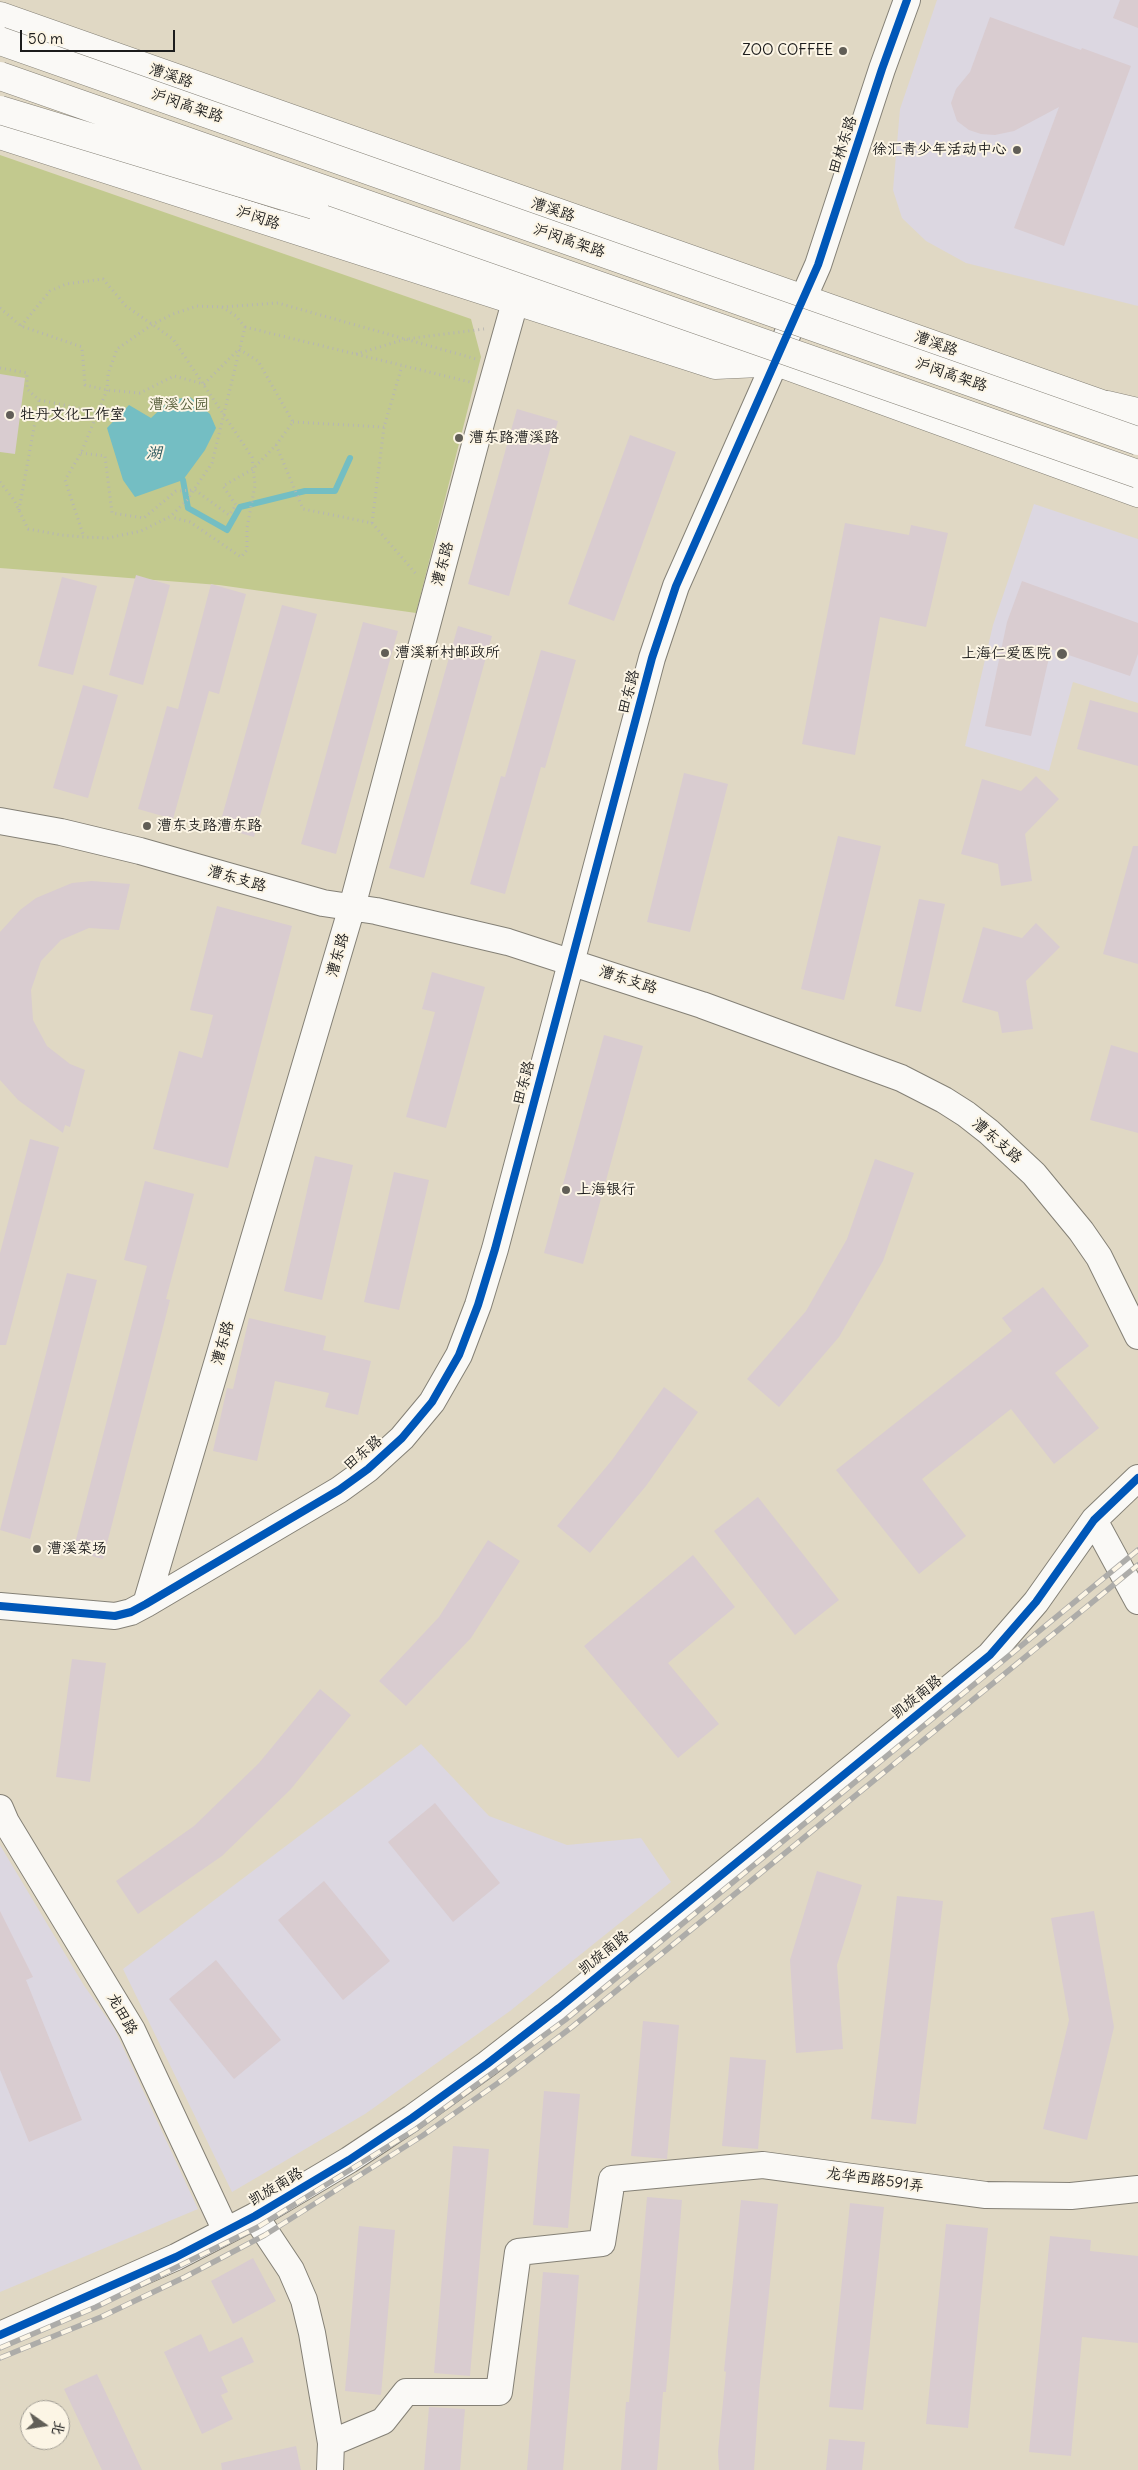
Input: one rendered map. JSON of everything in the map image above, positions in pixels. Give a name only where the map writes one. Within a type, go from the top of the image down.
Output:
[{"type":"main road","name":"漕溪路","points":[[0,16],[1107,404],[1138,417]]},
{"type":"main road","name":"沪闵高架路","points":[[0,41],[1138,440]]},
{"type":"main road","points":[[0,76],[1138,474]]},
{"type":"main road","points":[[0,104],[777,362],[1138,493]]},
{"type":"main road","points":[[0,110],[721,328]]},
{"type":"main road","name":"沪闵路","points":[[0,135],[512,314]]},
{"type":"main road","points":[[512,314],[714,365],[777,362]]},
{"type":"main road","name":"漕溪路","points":[[1107,404],[1138,402]]},
{"type":"main road","points":[[1107,404],[1138,412]]},
{"type":"street","name":"田林东路","points":[[805,298],[818,265],[907,0]]},
{"type":"street","name":"田东路","points":[[0,1606],[108,1616],[131,1612],[339,1490],[368,1469],[402,1438],[432,1402],[459,1355],[478,1305],[495,1249],[652,658],[676,586],[702,522],[805,298]]},
{"type":"street","name":"漕东路","points":[[146,1604],[352,908],[512,314]]},
{"type":"street","name":"漕东支路","points":[[0,821],[61,832],[140,851],[322,903],[394,915],[508,942],[571,961],[835,1052],[901,1078],[944,1100],[989,1132],[1012,1152],[1056,1200],[1100,1257],[1138,1336]]},
{"type":"street","name":"凯旋南路","points":[[0,2335],[124,2281],[254,2216],[349,2160],[487,2064],[559,2008],[990,1655],[1036,1602],[1094,1520],[1138,1478]]},
{"type":"street","points":[[1094,1520],[1138,1601]]},
{"type":"street","name":"龙田路","points":[[0,1808],[6,1822],[132,2030],[226,2231]]},
{"type":"street","name":"龙华西路591弄","points":[[330,2443],[383,2420],[406,2392],[499,2392],[518,2252],[602,2243],[612,2180],[763,2165],[986,2195],[1071,2196],[1138,2189]]},
{"type":"street","points":[[254,2216],[291,2270],[304,2300],[312,2333],[330,2443],[330,2470]]},
{"type":"path","points":[[22,326],[50,292],[66,284],[103,279],[126,306],[173,339],[252,457],[254,490],[249,518],[247,550],[241,557],[190,522],[171,516]]},
{"type":"path","points":[[84,537],[65,480],[81,453],[107,390],[108,374],[117,349],[153,324],[197,306],[222,307],[278,303],[406,339],[494,376]]},
{"type":"path","points":[[222,307],[236,316],[245,327],[402,366],[494,376]]},
{"type":"path","points":[[0,308],[22,326],[82,348],[85,385],[107,390],[140,392],[174,376],[204,384]]},
{"type":"path","points":[[355,354],[406,339],[512,314]]},
{"type":"path","points":[[0,482],[28,529],[84,537],[108,538],[141,531],[171,516],[187,500],[212,463],[245,327]]},
{"type":"path","points":[[204,384],[239,349]]},
{"type":"path","points":[[239,349],[258,361],[293,422]]},
{"type":"path","points":[[372,523],[384,427],[402,366]]},
{"type":"path","points":[[0,368],[26,373],[27,389],[39,400],[98,412]]},
{"type":"path","points":[[19,511],[39,400]]},
{"type":"path","points":[[293,422],[384,427]]},
{"type":"path","points":[[81,453],[105,456],[112,513],[144,518],[176,491],[194,490],[229,515],[236,505],[223,486],[253,469],[276,445],[293,422]]},
{"type":"path","points":[[276,445],[303,509],[372,523],[435,596]]},
{"type":"shaded area","name":"徐汇青少年活动中心","points":[[937,0],[1138,0],[1138,306],[966,263],[926,241],[902,218],[893,190],[900,109]]},
{"type":"shaded area","name":"上海仁爱医院","points":[[1034,504],[1138,539],[1138,703],[1073,682],[1049,771],[965,746],[993,625]]},
{"type":"shaded area","points":[[421,1744],[489,1816],[567,1845],[641,1838],[671,1882],[510,2011],[365,2114],[232,2192],[123,1969]]},
{"type":"shaded area","points":[[0,1845],[83,1984],[114,2028],[198,2209],[0,2292]]},
{"type":"green space","name":"漕溪公园","points":[[0,155],[471,319],[481,357],[416,613],[219,585],[0,568]]},
{"type":"water","name":"湖","points":[[190,397],[210,414],[216,428],[205,450],[183,480],[135,497],[123,480],[107,428],[129,405],[151,418],[170,400]]},
{"type":"building","points":[[1120,0],[1138,0],[1138,28],[1113,18]]},
{"type":"building","points":[[990,17],[1131,66],[1064,246],[1014,228],[1059,107],[1014,131],[995,135],[981,134],[969,130],[957,121],[951,103],[956,89],[970,72]]},
{"type":"building","name":"牡丹文化工作室","points":[[0,374],[25,378],[15,454],[0,452]]},
{"type":"building","points":[[517,409],[558,421],[509,596],[468,584]]},
{"type":"building","points":[[630,435],[676,452],[614,621],[568,604]]},
{"type":"building","points":[[845,523],[909,535],[911,525],[948,533],[926,627],[880,617],[855,755],[802,744]]},
{"type":"building","points":[[136,575],[170,585],[143,685],[109,675]]},
{"type":"building","points":[[62,577],[97,586],[73,675],[38,666]]},
{"type":"building","points":[[1022,581],[1138,623],[1138,654],[1130,676],[1051,649],[1031,736],[985,726],[1007,622]]},
{"type":"building","points":[[211,584],[246,594],[219,694],[209,691],[173,819],[138,809],[167,706],[178,709]]},
{"type":"building","points":[[282,605],[317,614],[254,837],[219,827]]},
{"type":"building","points":[[363,622],[398,631],[336,854],[301,844]]},
{"type":"building","points":[[458,626],[492,636],[424,878],[389,868]]},
{"type":"building","points":[[541,650],[576,660],[545,768],[541,767],[505,894],[470,884],[501,776],[505,777]]},
{"type":"building","points":[[83,685],[118,695],[88,798],[53,788]]},
{"type":"building","points":[[1090,700],[1138,713],[1138,766],[1077,749]]},
{"type":"building","points":[[684,773],[728,784],[690,932],[647,922]]},
{"type":"building","points":[[1036,776],[1059,799],[1025,834],[1032,881],[1001,886],[998,864],[961,854],[982,779],[1021,791]]},
{"type":"building","points":[[838,836],[881,846],[844,1000],[801,989]]},
{"type":"building","points":[[1133,846],[1138,846],[1138,964],[1103,954]]},
{"type":"building","points":[[92,881],[130,884],[119,930],[89,928],[61,940],[41,961],[31,990],[33,1020],[47,1046],[70,1064],[85,1070],[70,1127],[65,1125],[63,1133],[18,1100],[0,1080],[0,932],[20,910],[36,898],[72,883]]},
{"type":"building","points":[[919,899],[945,904],[921,1012],[895,1006]]},
{"type":"building","points":[[217,906],[292,926],[228,1168],[153,1149],[179,1051],[202,1058],[213,1015],[190,1010]]},
{"type":"building","points":[[1036,923],[1060,947],[1026,981],[1033,1029],[1002,1033],[998,1012],[962,1002],[983,927],[1022,938]]},
{"type":"building","points":[[432,972],[485,987],[446,1128],[406,1117],[435,1012],[422,1009]]},
{"type":"building","points":[[604,1035],[643,1046],[583,1264],[544,1253]]},
{"type":"building","points":[[1111,1045],[1138,1053],[1138,1133],[1090,1120]]},
{"type":"building","points":[[30,1139],[59,1147],[6,1345],[0,1345],[0,1253]]},
{"type":"building","points":[[315,1156],[353,1165],[322,1300],[284,1291]]},
{"type":"building","points":[[875,1159],[914,1173],[883,1261],[839,1337],[779,1407],[747,1379],[806,1311],[847,1239]]},
{"type":"building","points":[[394,1172],[429,1180],[399,1310],[364,1302]]},
{"type":"building","points":[[145,1181],[194,1194],[166,1299],[170,1300],[103,1559],[73,1551],[147,1266],[124,1260]]},
{"type":"building","points":[[67,1273],[97,1280],[30,1539],[0,1530]]},
{"type":"building","points":[[1043,1287],[1089,1346],[1055,1373],[1099,1428],[1054,1464],[1011,1409],[922,1479],[966,1536],[919,1574],[836,1470],[1012,1331],[1002,1318]]},
{"type":"building","points":[[249,1318],[326,1336],[323,1350],[371,1361],[358,1415],[325,1407],[329,1393],[275,1381],[257,1461],[213,1451],[227,1388],[233,1389]]},
{"type":"building","points":[[664,1387],[698,1412],[646,1486],[590,1553],[557,1526],[612,1460]]},
{"type":"building","points":[[758,1497],[839,1600],[795,1635],[714,1531]]},
{"type":"building","points":[[488,1540],[520,1561],[471,1638],[406,1706],[379,1681],[439,1617]]},
{"type":"building","points":[[693,1555],[735,1607],[668,1663],[719,1724],[678,1758],[584,1646]]},
{"type":"building","points":[[72,1659],[106,1663],[90,1782],[56,1777]]},
{"type":"building","points":[[320,1689],[351,1715],[291,1789],[222,1856],[138,1914],[116,1881],[194,1826],[259,1763]]},
{"type":"building","points":[[435,1803],[500,1883],[453,1922],[388,1842]]},
{"type":"building","points":[[817,1871],[862,1885],[837,1965],[843,2049],[796,2053],[790,1960]]},
{"type":"building","points":[[324,1881],[390,1961],[343,2000],[278,1920]]},
{"type":"building","points":[[897,1896],[943,1901],[916,2124],[871,2119]]},
{"type":"building","points":[[0,1911],[33,1977],[26,1980],[82,2120],[29,2142],[0,2070]]},
{"type":"building","points":[[1094,1911],[1114,2027],[1087,2140],[1043,2129],[1069,2020],[1051,1918]]},
{"type":"building","points":[[216,1960],[281,2040],[234,2079],[169,1999]]},
{"type":"building","points":[[643,2021],[679,2025],[667,2159],[631,2156]]},
{"type":"building","points":[[730,2057],[766,2060],[758,2149],[722,2146]]},
{"type":"building","points":[[544,2091],[580,2094],[568,2228],[533,2225]]},
{"type":"building","points":[[453,2146],[489,2149],[470,2376],[434,2373]]},
{"type":"building","points":[[647,2197],[682,2200],[666,2392],[663,2392],[657,2470],[621,2470],[626,2402],[629,2402]]},
{"type":"building","points":[[741,2200],[778,2204],[759,2392],[754,2470],[719,2470],[718,2452],[726,2372],[724,2371]]},
{"type":"building","points":[[850,2203],[884,2207],[863,2410],[829,2407]]},
{"type":"building","points":[[946,2224],[988,2228],[968,2428],[926,2424]]},
{"type":"building","points":[[359,2226],[395,2230],[381,2395],[345,2391]]},
{"type":"building","points":[[1050,2236],[1091,2240],[1090,2251],[1138,2256],[1138,2343],[1082,2337],[1071,2456],[1029,2452]]},
{"type":"building","points":[[253,2258],[276,2301],[233,2324],[211,2281]]},
{"type":"building","points":[[543,2272],[579,2275],[563,2470],[527,2470]]},
{"type":"building","points":[[201,2334],[209,2352],[242,2337],[254,2362],[221,2377],[228,2392],[221,2395],[233,2419],[202,2434],[164,2352]]},
{"type":"building","points":[[97,2374],[142,2470],[102,2470],[64,2389]]},
{"type":"building","points":[[429,2407],[465,2409],[460,2470],[424,2470]]},
{"type":"building","points":[[829,2439],[865,2442],[862,2470],[826,2470]]},
{"type":"building","points":[[296,2446],[301,2470],[222,2470],[221,2463]]},
{"type":"waterway","points":[[183,480],[188,508],[227,530],[240,507],[305,491],[335,491],[350,458]]},
{"type":"railway","points":[[0,2348],[96,2307],[258,2227],[416,2129],[565,2020],[1138,1550]]},
{"type":"railway","points":[[0,2358],[101,2317],[185,2277],[265,2235],[422,2136],[498,2083],[572,2027],[1138,1565]]},
{"type":"cycle path","points":[[0,1606],[115,1616],[131,1612],[146,1604],[339,1490],[368,1469],[402,1438],[432,1402],[459,1355],[478,1305],[495,1249],[652,658],[676,586],[818,265],[882,69],[907,0]]},
{"type":"cycle path","points":[[0,2335],[176,2257],[255,2216],[349,2160],[487,2064],[559,2008],[990,1655],[1036,1602],[1094,1520],[1138,1478]]},
{"type":"place","name":"ZOO COFFEE","points":[[843,51]]},
{"type":"place","name":"徐汇青少年活动中心","points":[[1017,150]]},
{"type":"place","name":"牡丹文化工作室","points":[[10,415]]},
{"type":"place","name":"漕东路漕溪路","points":[[459,438]]},
{"type":"place","name":"漕溪新村邮政所","points":[[385,653]]},
{"type":"place","name":"上海仁爱医院","points":[[1062,654]]},
{"type":"place","name":"漕东支路漕东路","points":[[147,826]]},
{"type":"place","name":"上海银行","points":[[566,1190]]},
{"type":"place","name":"漕溪菜场","points":[[37,1549]]}]
